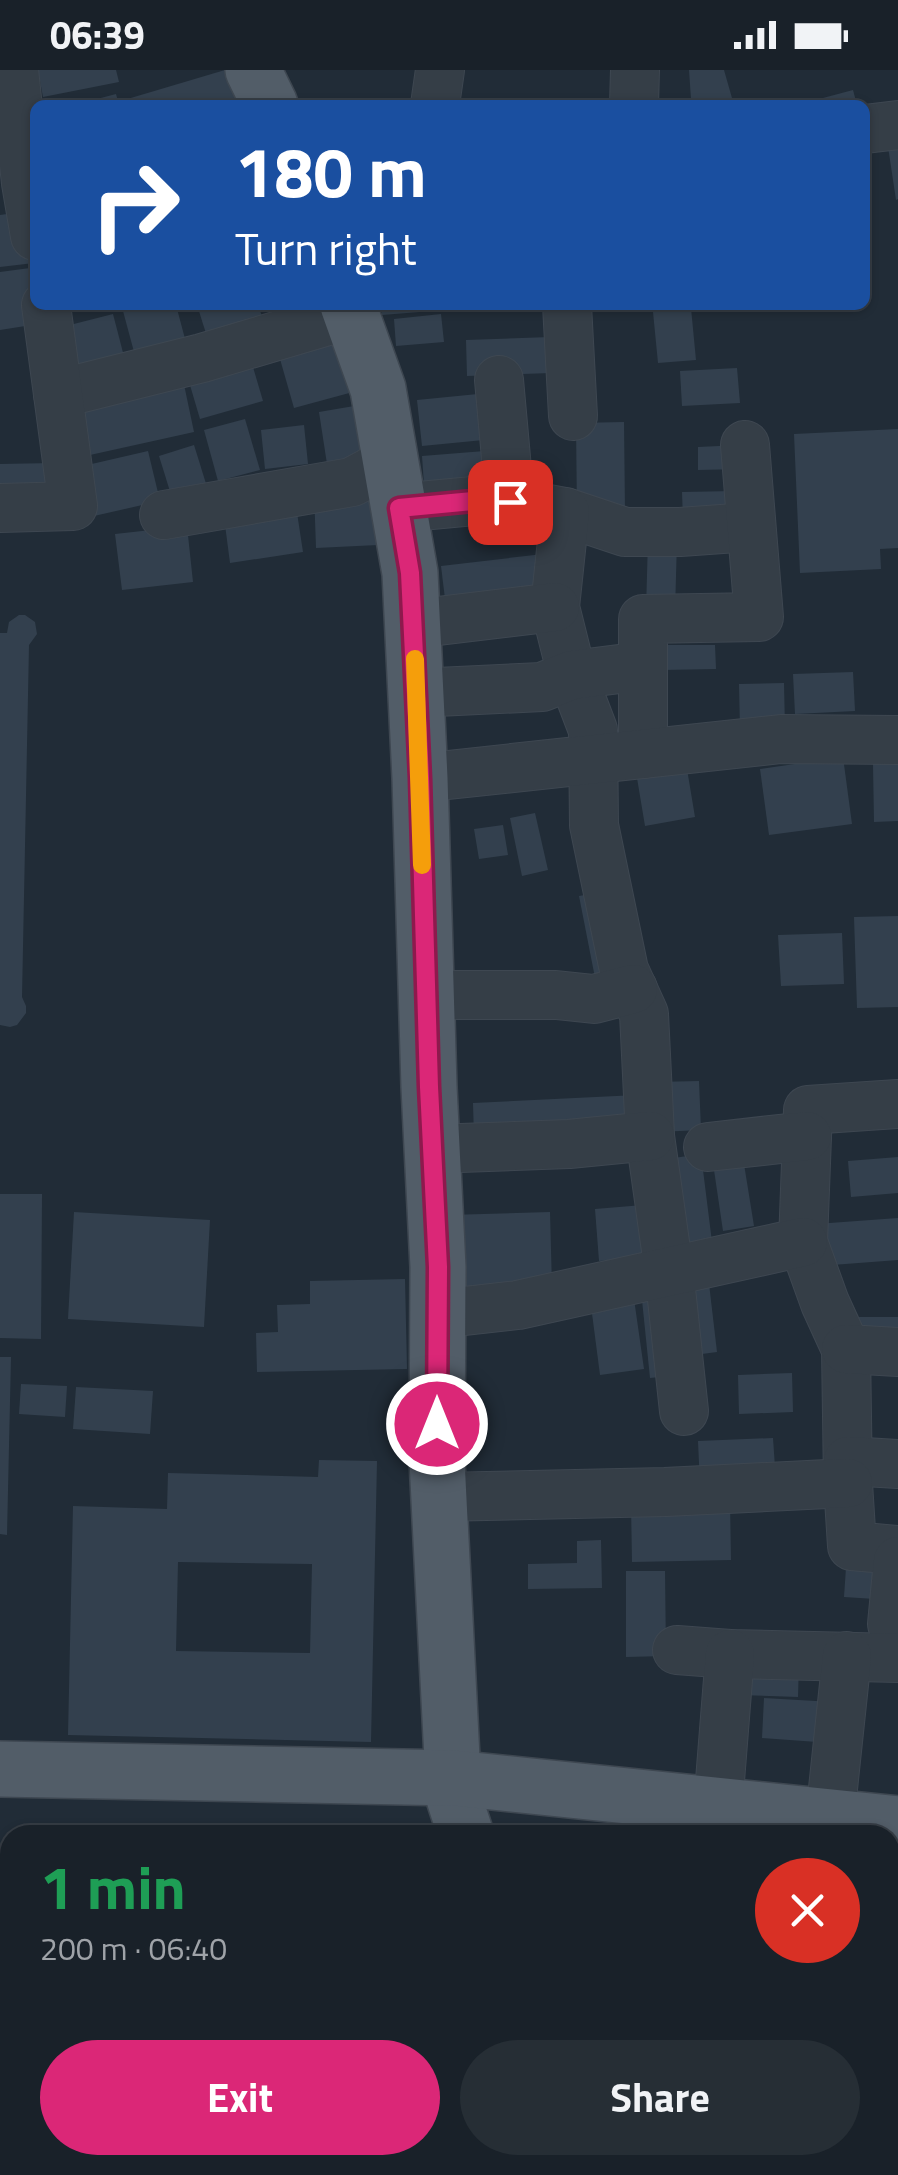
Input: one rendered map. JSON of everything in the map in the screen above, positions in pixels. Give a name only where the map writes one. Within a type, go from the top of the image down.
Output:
[{"type":"main road","points":[[253,70],[268,100]]},
{"type":"main road","points":[[350,310],[378,389],[410,573],[438,1267],[438,1478],[458,1804]]},
{"type":"main road","points":[[0,1768],[458,1804],[793,1825]]},
{"type":"main road","points":[[0,1789],[458,1804],[718,1806],[804,1825]]},
{"type":"main road","points":[[854,1825],[898,1824]]},
{"type":"street","points":[[14,70],[22,215]]},
{"type":"street","points":[[436,100],[440,70]]},
{"type":"street","points":[[634,100],[635,70]]},
{"type":"street","points":[[870,128],[898,125]]},
{"type":"street","points":[[0,508],[74,506],[47,310]]},
{"type":"street","points":[[58,394],[202,358],[347,310]]},
{"type":"street","points":[[567,310],[573,416]]},
{"type":"street","points":[[500,380],[510,502]]},
{"type":"street","points":[[643,754],[644,620],[760,618],[745,445]]},
{"type":"street","points":[[164,515],[352,482],[395,484],[565,512],[625,532],[750,526]]},
{"type":"street","points":[[565,512],[555,607],[572,674],[593,730],[594,825],[624,970],[644,1014],[650,1136],[684,1410]]},
{"type":"street","points":[[413,624],[555,607]]},
{"type":"street","points":[[416,693],[542,686],[572,674],[643,666]]},
{"type":"street","points":[[420,778],[781,739],[898,740]]},
{"type":"street","points":[[426,995],[594,999],[633,990]]},
{"type":"street","points":[[898,1104],[808,1110],[803,1242],[846,1349],[852,1546],[898,1550]]},
{"type":"street","points":[[432,1149],[568,1144],[650,1136]]},
{"type":"street","points":[[708,1147],[807,1136]]},
{"type":"street","points":[[438,1314],[518,1305],[803,1242]]},
{"type":"street","points":[[846,1349],[898,1352]]},
{"type":"street","points":[[438,1478],[664,1492],[898,1464]]},
{"type":"street","points":[[898,1562],[892,1624],[898,1625]]},
{"type":"street","points":[[678,1650],[898,1658]]},
{"type":"street","points":[[718,1806],[730,1654]]},
{"type":"street","points":[[809,1825],[847,1656]]},
{"type":"building","points":[[38,70],[116,70],[119,82],[43,97]]},
{"type":"building","points":[[232,70],[241,100],[124,100]]},
{"type":"building","points":[[689,70],[724,70],[733,100],[665,100],[691,99]]},
{"type":"building","points":[[853,90],[856,100],[824,100]]},
{"type":"building","points":[[116,94],[118,100],[93,100]]},
{"type":"building","points":[[898,138],[898,199],[896,200],[887,140]]},
{"type":"building","points":[[27,211],[30,263],[0,267],[0,215]]},
{"type":"building","points":[[30,268],[30,310],[36,310],[38,324],[0,330],[0,272]]},
{"type":"building","points":[[177,310],[188,350],[137,363],[123,311]]},
{"type":"building","points":[[199,310],[260,310],[266,328],[210,346]]},
{"type":"building","points":[[382,310],[445,310],[382,315]]},
{"type":"building","points":[[691,310],[696,360],[658,363],[653,312]]},
{"type":"building","points":[[113,314],[127,368],[76,381],[62,327]]},
{"type":"building","points":[[441,314],[444,342],[396,346],[394,319]]},
{"type":"building","points":[[337,336],[353,392],[294,408],[278,352]]},
{"type":"building","points":[[550,337],[551,373],[467,376],[466,340]]},
{"type":"building","points":[[250,357],[263,401],[200,419],[187,375]]},
{"type":"building","points":[[737,368],[740,403],[682,406],[680,371]]},
{"type":"building","points":[[182,375],[194,432],[90,455],[77,399]]},
{"type":"building","points":[[488,393],[494,439],[422,446],[417,400]]},
{"type":"building","points":[[360,405],[369,457],[327,464],[319,412]]},
{"type":"building","points":[[245,419],[260,470],[218,481],[204,430]]},
{"type":"building","points":[[624,422],[625,512],[577,513],[576,423]]},
{"type":"building","points":[[304,425],[308,464],[265,469],[261,430]]},
{"type":"building","points":[[898,429],[898,548],[880,549],[881,569],[800,573],[794,434]]},
{"type":"building","points":[[194,445],[208,490],[173,501],[159,456]]},
{"type":"building","points":[[740,445],[741,469],[698,470],[698,447]]},
{"type":"building","points":[[497,450],[500,493],[425,499],[422,456]]},
{"type":"building","points":[[148,451],[160,501],[94,516],[83,466]]},
{"type":"building","points":[[54,463],[55,492],[0,494],[0,464]]},
{"type":"building","points":[[376,488],[378,545],[316,548],[314,491]]},
{"type":"building","points":[[735,491],[736,519],[683,520],[682,492]]},
{"type":"building","points":[[296,506],[303,552],[230,563],[224,517]]},
{"type":"building","points":[[187,526],[193,582],[122,590],[115,534]]},
{"type":"building","points":[[648,540],[677,541],[675,611],[646,610]]},
{"type":"building","points":[[543,554],[548,594],[446,607],[441,566]]},
{"type":"building","points":[[19,615],[35,622],[37,634],[29,645],[22,997],[26,1013],[17,1025],[10,1027],[0,1025],[0,633],[7,633],[9,622]]},
{"type":"building","points":[[663,645],[715,645],[716,669],[662,670]]},
{"type":"building","points":[[853,672],[855,711],[795,714],[793,674]]},
{"type":"building","points":[[784,683],[785,729],[740,729],[739,684]]},
{"type":"building","points":[[685,757],[695,817],[645,826],[635,766]]},
{"type":"building","points":[[843,757],[852,824],[769,835],[760,769]]},
{"type":"building","points":[[873,764],[898,764],[898,821],[874,822]]},
{"type":"building","points":[[535,813],[548,870],[522,876],[510,818]]},
{"type":"building","points":[[503,825],[508,855],[479,859],[474,829]]},
{"type":"building","points":[[602,892],[621,983],[597,988],[579,896]]},
{"type":"building","points":[[898,916],[898,1007],[857,1008],[854,917]]},
{"type":"building","points":[[842,933],[844,984],[781,986],[778,935]]},
{"type":"building","points":[[699,1081],[701,1130],[658,1132],[656,1082]]},
{"type":"building","points":[[637,1095],[639,1129],[474,1137],[473,1103]]},
{"type":"building","points":[[701,1154],[712,1242],[671,1247],[660,1160]]},
{"type":"building","points":[[898,1157],[898,1193],[851,1197],[848,1161]]},
{"type":"building","points":[[744,1164],[754,1226],[723,1231],[714,1170]]},
{"type":"building","points":[[0,1194],[42,1194],[41,1339],[0,1338]]},
{"type":"building","points":[[655,1204],[658,1257],[599,1261],[595,1209]]},
{"type":"building","points":[[74,1212],[210,1220],[204,1327],[68,1319]]},
{"type":"building","points":[[550,1212],[552,1287],[450,1291],[448,1215]]},
{"type":"building","points":[[898,1218],[898,1260],[819,1266],[816,1224]]},
{"type":"building","points":[[708,1275],[717,1352],[687,1356],[678,1279]]},
{"type":"building","points":[[405,1279],[407,1369],[257,1372],[256,1333],[278,1332],[277,1305],[310,1304],[310,1281]]},
{"type":"building","points":[[633,1292],[644,1369],[600,1375],[590,1298]]},
{"type":"building","points":[[670,1297],[678,1375],[650,1378],[642,1300]]},
{"type":"building","points":[[859,1317],[898,1317],[898,1349],[859,1348]]},
{"type":"building","points":[[0,1357],[11,1357],[7,1535],[0,1534]]},
{"type":"building","points":[[792,1373],[793,1412],[739,1414],[738,1375]]},
{"type":"building","points":[[21,1384],[67,1386],[65,1417],[19,1414]]},
{"type":"building","points":[[76,1387],[153,1391],[150,1434],[73,1429]]},
{"type":"building","points":[[773,1438],[776,1482],[700,1486],[698,1441]]},
{"type":"building","points":[[319,1460],[377,1461],[371,1742],[68,1735],[73,1506],[167,1509],[168,1473],[318,1477]],"holes":[[[178,1562],[312,1564],[310,1653],[176,1651]]]},
{"type":"building","points":[[730,1502],[731,1560],[632,1562],[631,1504]]},
{"type":"building","points":[[601,1540],[602,1588],[528,1589],[528,1564],[577,1563],[577,1541]]},
{"type":"building","points":[[847,1553],[894,1556],[891,1600],[844,1597]]},
{"type":"building","points":[[626,1571],[665,1571],[666,1656],[626,1657]]},
{"type":"building","points":[[739,1660],[799,1662],[798,1697],[738,1695]]},
{"type":"building","points":[[764,1698],[833,1702],[831,1743],[762,1738]]},
{"type":"slow traffic","points":[[415,659],[422,865]]},
{"type":"route","points":[[437,1424],[438,1267],[420,778],[410,573],[399,508],[494,499],[510,502]]}]
